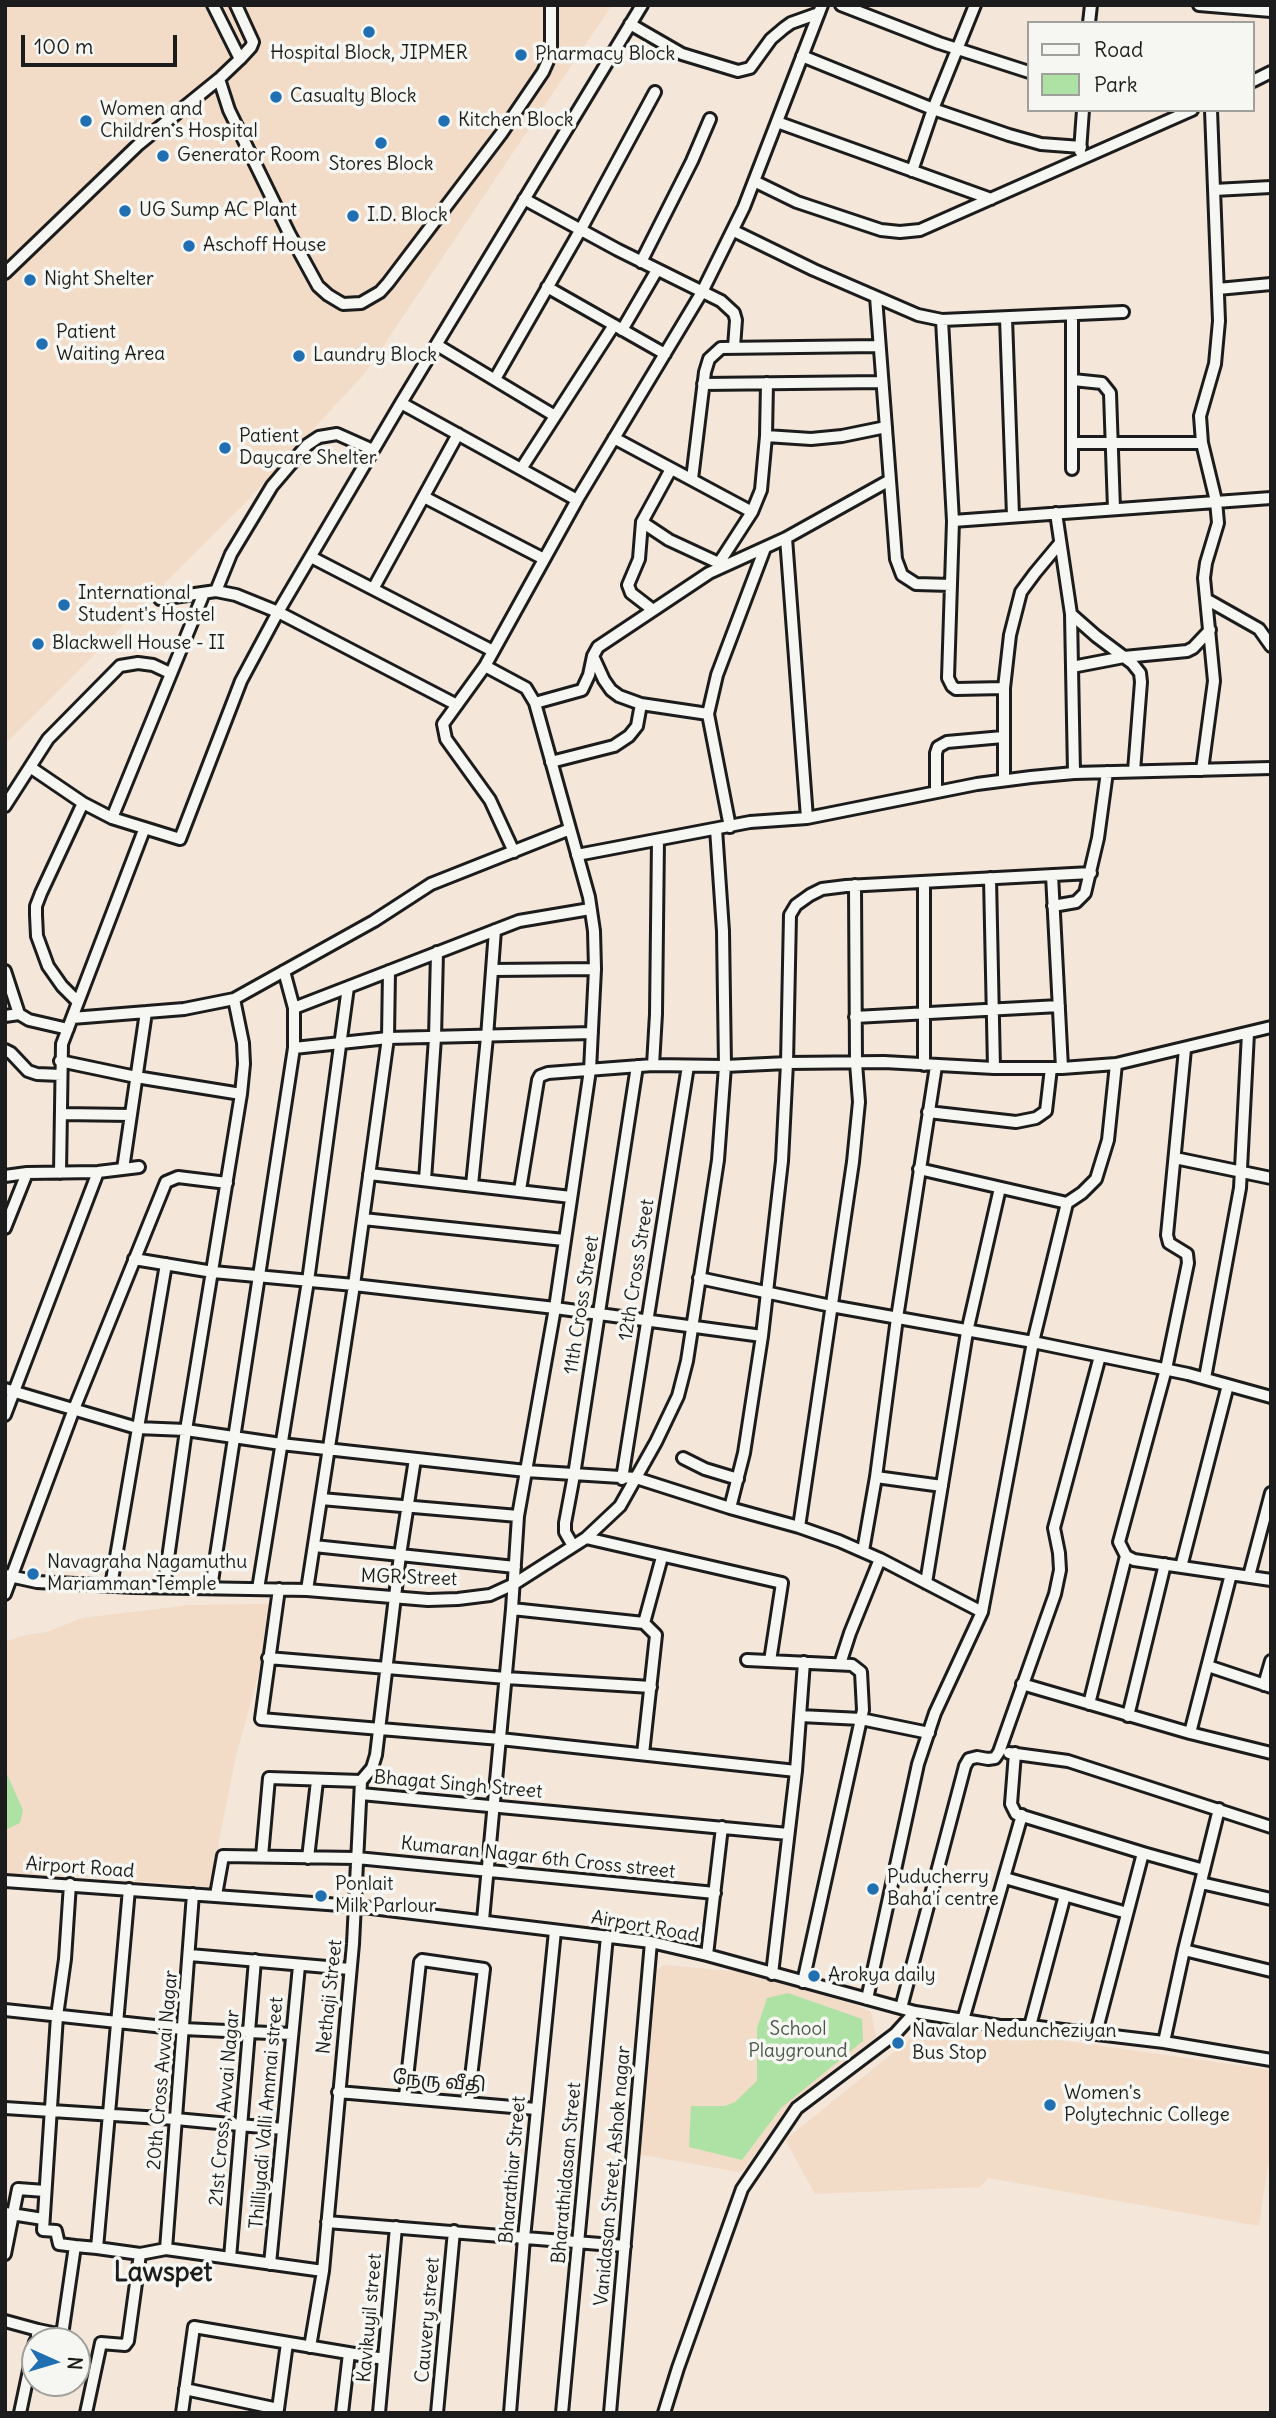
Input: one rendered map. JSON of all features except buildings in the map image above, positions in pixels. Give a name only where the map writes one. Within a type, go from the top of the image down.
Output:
[{"type":"street","points":[[213,5],[240,59]]},
{"type":"street","points":[[5,273],[139,144],[219,79],[251,47],[253,42],[236,5]]},
{"type":"street","points":[[219,79],[229,110],[318,286],[336,302],[350,305],[361,303],[380,292],[388,283],[501,134],[543,72],[551,54],[551,5]]},
{"type":"street","points":[[30,767],[83,803],[112,818],[180,839],[240,681],[278,612],[642,5]]},
{"type":"street","points":[[841,5],[957,50],[1028,72]]},
{"type":"street","points":[[912,171],[933,109],[975,5]]},
{"type":"street","points":[[1199,5],[1270,9]]},
{"type":"street","points":[[630,24],[682,54],[738,71],[750,68],[771,39],[784,28],[820,9]]},
{"type":"street","points":[[513,852],[490,800],[446,739],[443,724],[485,666],[577,500],[702,292],[734,231],[820,9]]},
{"type":"street","points":[[802,56],[933,109],[1041,144],[1080,147]]},
{"type":"street","points":[[1255,79],[1271,72]]},
{"type":"street","points":[[495,379],[655,92]]},
{"type":"street","points":[[1080,161],[1083,112]]},
{"type":"street","points":[[754,181],[797,202],[881,230],[920,230],[1188,112]]},
{"type":"street","points":[[1202,770],[1213,695],[1204,578],[1206,563],[1217,532],[1216,501],[1202,443],[1199,416],[1214,364],[1219,321],[1211,112]]},
{"type":"street","points":[[641,262],[692,162],[710,119]]},
{"type":"street","points":[[777,122],[991,200]]},
{"type":"street","points":[[1214,190],[1271,187]]},
{"type":"street","points":[[524,199],[641,262],[721,301],[734,313],[736,320],[734,347]]},
{"type":"street","points":[[734,231],[814,270],[918,315],[942,320],[1123,312]]},
{"type":"street","points":[[521,469],[657,270]]},
{"type":"street","points":[[1218,289],[1271,284]]},
{"type":"street","points":[[547,287],[665,354]]},
{"type":"street","points":[[876,297],[896,559],[902,575],[916,584],[951,585]]},
{"type":"street","points":[[1072,315],[1072,470]]},
{"type":"street","points":[[1006,318],[1013,516]]},
{"type":"street","points":[[942,320],[953,522],[948,678],[952,686],[962,690],[1004,688]]},
{"type":"street","points":[[437,345],[555,416]]},
{"type":"street","points":[[692,479],[703,384],[709,359],[720,348],[880,346]]},
{"type":"street","points":[[1073,380],[1095,381],[1108,387],[1112,406],[1114,509]]},
{"type":"street","points":[[703,384],[882,382]]},
{"type":"street","points":[[722,564],[752,512],[761,490],[768,383]]},
{"type":"street","points":[[401,403],[577,500]]},
{"type":"street","points":[[766,436],[811,439],[886,427]]},
{"type":"street","points":[[112,818],[170,673],[210,592],[272,486],[307,446],[319,437],[337,434],[373,450]]},
{"type":"street","points":[[373,589],[458,435]]},
{"type":"street","points":[[614,439],[752,512]]},
{"type":"street","points":[[1072,443],[1202,443]]},
{"type":"street","points":[[653,610],[631,593],[628,585],[639,559],[642,522],[671,469]]},
{"type":"street","points":[[535,703],[582,690],[598,647],[722,564],[786,538],[890,480]]},
{"type":"street","points":[[424,497],[544,559]]},
{"type":"street","points":[[953,522],[1271,498]]},
{"type":"street","points":[[1056,513],[1071,614],[1074,773]]},
{"type":"street","points":[[642,522],[669,540],[722,564]]},
{"type":"street","points":[[786,538],[807,818]]},
{"type":"street","points":[[1004,780],[1004,688],[1010,635],[1021,592],[1060,543]]},
{"type":"street","points":[[730,827],[708,714],[717,675],[765,548]]},
{"type":"street","points":[[311,556],[493,651]]},
{"type":"street","points":[[160,599],[210,592],[236,595],[278,612],[457,705]]},
{"type":"street","points":[[1206,599],[1259,629],[1271,646]]},
{"type":"street","points":[[1071,614],[1137,668],[1141,682],[1134,771]]},
{"type":"street","points":[[1072,667],[1124,657],[1187,650],[1193,648],[1210,630]]},
{"type":"street","points":[[593,656],[611,690],[619,696],[641,704],[708,714]]},
{"type":"street","points":[[5,806],[48,739],[120,666],[138,663],[153,665],[170,673]]},
{"type":"street","points":[[483,1920],[512,1609],[517,1516],[555,1308],[590,1070],[595,969],[590,909],[535,703],[526,688],[485,666]]},
{"type":"street","points":[[551,762],[614,746],[629,736],[636,726],[641,704]]},
{"type":"street","points":[[936,792],[938,747],[947,742],[1003,737]]},
{"type":"street","points":[[577,855],[750,822],[807,818],[1004,780],[1074,773],[1271,768]]},
{"type":"street","points":[[1054,906],[1076,902],[1085,893],[1103,808],[1107,772]]},
{"type":"street","points":[[78,1002],[61,986],[48,966],[37,936],[36,906],[83,803]]},
{"type":"street","points":[[5,1016],[19,1014],[29,1020],[70,1023],[211,1005],[234,999],[374,921],[431,884],[570,829]]},
{"type":"street","points":[[60,1173],[62,1044],[144,830]]},
{"type":"street","name":"MGR Street","points":[[9,1576],[37,1582],[111,1586],[307,1590],[428,1600],[458,1599],[490,1595],[514,1584],[586,1538],[620,1506],[678,1396],[692,1327],[718,1160],[725,1066],[723,931],[716,830]]},
{"type":"street","points":[[653,1065],[658,840]]},
{"type":"street","points":[[730,1508],[738,1479],[762,1336],[782,1161],[790,915],[796,905],[822,889],[1091,873]]},
{"type":"street","points":[[928,1112],[1016,1122],[1036,1118],[1046,1111],[1057,1068],[1059,1006],[1052,875]]},
{"type":"street","points":[[990,878],[994,1068]]},
{"type":"street","points":[[863,1551],[928,1112],[930,1065],[924,1014],[924,882]]},
{"type":"street","points":[[799,1527],[853,1162],[859,1102],[856,1063],[855,885]]},
{"type":"street","points":[[295,1009],[519,921],[590,909]]},
{"type":"street","points":[[472,1185],[495,930]]},
{"type":"street","points":[[425,1180],[435,1038],[437,952]]},
{"type":"street","points":[[492,970],[595,969]]},
{"type":"street","points":[[5,971],[19,1014]]},
{"type":"street","points":[[211,1588],[294,1048],[295,1009],[284,971]]},
{"type":"street","points":[[307,1590],[354,1285],[388,1038],[389,971]]},
{"type":"street","points":[[258,1589],[308,1282],[348,987]]},
{"type":"street","points":[[164,1587],[186,1430],[241,1094],[243,1043],[234,999]]},
{"type":"street","points":[[856,1017],[1059,1006]]},
{"type":"street","points":[[123,1169],[146,1012]]},
{"type":"street","points":[[520,1190],[534,1098],[540,1076],[653,1065],[884,1062],[994,1068],[1057,1068],[1116,1064],[1271,1027]]},
{"type":"street","points":[[294,1048],[388,1038],[592,1033]]},
{"type":"street","points":[[1205,1378],[1237,1212],[1242,1171],[1248,1033]]},
{"type":"street","points":[[1185,1049],[1167,1235],[1169,1243],[1186,1254],[1188,1263],[1166,1369],[1119,1542],[1126,1556],[1134,1560],[1271,1580]]},
{"type":"street","points":[[5,1050],[28,1071],[61,1075]]},
{"type":"street","points":[[60,1061],[136,1077],[241,1094]]},
{"type":"street","points":[[867,1999],[907,1812],[929,1733],[935,1713],[982,1612],[1033,1342],[1067,1203],[1096,1179],[1108,1140],[1116,1064]]},
{"type":"street","name":"11th Cross Street","points":[[573,1546],[565,1532],[565,1523],[636,1066]]},
{"type":"street","name":"12th Cross Street","points":[[622,1479],[688,1066]]},
{"type":"street","points":[[61,1114],[131,1115]]},
{"type":"street","points":[[1175,1158],[1271,1178]]},
{"type":"street","points":[[5,1176],[98,1172],[139,1167]]},
{"type":"street","points":[[919,1170],[1067,1203]]},
{"type":"street","points":[[5,1415],[10,1391],[98,1172]]},
{"type":"street","points":[[5,1228],[8,1214],[27,1173]]},
{"type":"street","points":[[369,1174],[571,1197]]},
{"type":"street","points":[[5,1594],[9,1576],[74,1409],[166,1182],[178,1177],[228,1183]]},
{"type":"street","points":[[926,1583],[967,1332],[1000,1188]]},
{"type":"street","points":[[363,1219],[564,1240]]},
{"type":"street","points":[[134,1259],[213,1272],[555,1308],[762,1336]]},
{"type":"street","points":[[111,1586],[166,1264]]},
{"type":"street","points":[[699,1278],[831,1306],[1166,1369],[1269,1397],[1271,1384]]},
{"type":"street","points":[[901,2008],[965,1766],[969,1759],[995,1758],[999,1752],[1055,1594],[1059,1553],[1054,1528],[1100,1356]]},
{"type":"street","points":[[1181,1567],[1228,1385]]},
{"type":"street","points":[[10,1391],[137,1428],[186,1430],[328,1450],[526,1471],[636,1478],[799,1527],[863,1551],[982,1612]]},
{"type":"street","points":[[683,1458],[705,1469],[738,1479]]},
{"type":"street","points":[[362,1794],[361,1781],[372,1768],[380,1729],[400,1555],[415,1459]]},
{"type":"street","points":[[876,1477],[942,1486]]},
{"type":"street","points":[[1249,1576],[1271,1493]]},
{"type":"street","points":[[321,1499],[517,1516]]},
{"type":"street","points":[[586,1538],[782,1583],[770,1661]]},
{"type":"street","points":[[313,1546],[515,1567]]},
{"type":"street","points":[[1089,1704],[1126,1556]]},
{"type":"street","points":[[644,1623],[662,1557]]},
{"type":"street","points":[[840,1664],[880,1559]]},
{"type":"street","points":[[1128,1716],[1165,1564]]},
{"type":"street","points":[[1190,1733],[1231,1574]]},
{"type":"street","points":[[279,1589],[261,1719],[500,1739],[796,1771]]},
{"type":"street","points":[[512,1609],[644,1623],[656,1635],[643,1754]]},
{"type":"street","points":[[268,1658],[651,1687]]},
{"type":"street","points":[[747,1660],[852,1665],[860,1672],[863,1710],[803,1982]]},
{"type":"street","points":[[1208,1666],[1268,1686],[1271,1661]]},
{"type":"street","points":[[772,1974],[796,1771],[804,1662]]},
{"type":"street","points":[[1022,1684],[1128,1716],[1271,1753]]},
{"type":"street","points":[[800,1716],[861,1719],[929,1733]]},
{"type":"street","points":[[999,1752],[1068,1760],[1271,1827]]},
{"type":"street","points":[[1015,1753],[1011,1804],[1016,1814],[1204,1870]]},
{"type":"street","points":[[262,1856],[269,1778],[361,1781]]},
{"type":"street","points":[[308,1858],[317,1781]]},
{"type":"street","name":"Bhagat Singh Street","points":[[355,1906],[362,1794],[788,1834]]},
{"type":"street","points":[[1164,2042],[1219,1809]]},
{"type":"street","points":[[964,2020],[1022,1815]]},
{"type":"street","points":[[707,1955],[722,1828]]},
{"type":"street","points":[[1096,2033],[1143,1853]]},
{"type":"street","points":[[216,1895],[223,1856],[357,1858]]},
{"type":"street","name":"Kumaran Nagar 6th Cross street","points":[[357,1858],[715,1893]]},
{"type":"street","points":[[1005,1878],[1127,1913]]},
{"type":"street","name":"Airport Road","points":[[5,1881],[355,1906],[651,1942],[915,2012],[1000,2025],[1164,2042],[1271,2060]]},
{"type":"street","points":[[1201,1883],[1271,1899]]},
{"type":"street","points":[[70,1884],[49,2110],[43,2230],[56,2231],[59,2244],[140,2254],[166,2249],[323,2271]]},
{"type":"street","points":[[97,2248],[129,1889]]},
{"type":"street","name":"20th Cross Avvai Nagar","points":[[166,2249],[193,1894]]},
{"type":"street","points":[[1030,2026],[1065,1895]]},
{"type":"street","name":"Nethaji Street","points":[[310,2347],[323,2271],[355,1906]]},
{"type":"street","name":"Bharathiar Street","points":[[510,2413],[536,2109],[555,1931]]},
{"type":"street","name":"Bharathidasan Street","points":[[562,2413],[607,1936]]},
{"type":"street","name":"Vanidasan Street, Ashok nagar","points":[[610,2413],[651,1942]]},
{"type":"street","points":[[1184,1950],[1271,1971]]},
{"type":"street","points":[[190,1955],[350,1969]]},
{"type":"street","name":"21st Cross, Avvai Nagar","points":[[230,2258],[255,1960]]},
{"type":"street","points":[[405,2096],[420,1961],[484,1969],[468,2102]]},
{"type":"street","name":"Thilliyadi Valli Ammai street","points":[[270,2264],[299,1966]]},
{"type":"street","points":[[5,2010],[183,2029],[292,2034]]},
{"type":"street","points":[[664,2413],[742,2189],[797,2108],[895,2034],[915,2012]]},
{"type":"street","name":"நேரு வீதி","points":[[338,2092],[536,2109]]},
{"type":"street","points":[[5,2108],[283,2129]]},
{"type":"street","points":[[5,2254],[9,2213],[18,2189],[45,2192]]},
{"type":"street","points":[[9,2213],[43,2219]]},
{"type":"street","points":[[327,2222],[625,2246]]},
{"type":"street","name":"Kavikuyil street","points":[[379,2413],[396,2227]]},
{"type":"street","name":"Cauvery street","points":[[437,2413],[454,2231]]},
{"type":"street","points":[[63,2327],[75,2246]]},
{"type":"street","points":[[86,2413],[101,2343],[125,2345],[128,2341],[140,2254]]},
{"type":"street","points":[[5,2320],[21,2329]]},
{"type":"street","points":[[182,2413],[194,2327],[384,2359]]},
{"type":"street","points":[[185,2389],[278,2411],[287,2343]]},
{"type":"street","points":[[342,2413],[349,2353]]},
{"type":"shaded area","points":[[5,5],[612,5],[365,373],[244,504],[5,744]]},
{"type":"shaded area","points":[[273,1604],[263,1658],[236,1756],[210,1887],[90,1877],[5,1875],[5,1642],[25,1635],[47,1632],[82,1618],[190,1605]]},
{"type":"shaded area","points":[[664,1965],[742,1972],[851,2003],[871,2012],[876,2037],[832,2070],[785,2111],[744,2170],[739,2172],[637,2154],[655,1971]]},
{"type":"shaded area","name":"Women's Polytechnic College","points":[[947,2024],[1271,2070],[1271,2143],[1259,2226],[988,2178],[980,2187],[815,2194],[785,2140],[914,2036]]},
{"type":"green space","points":[[5,1770],[23,1810],[20,1823],[5,1830]]},
{"type":"green space","name":"School Playground","points":[[788,1993],[862,2019],[863,2041],[781,2108],[742,2160],[689,2147],[691,2106],[725,2106],[735,2102],[757,2081],[757,2028],[767,1998]]},
{"type":"place","name":"Hospital Block, JIPMER","points":[[369,32]]},
{"type":"place","name":"Pharmacy Block","points":[[521,55]]},
{"type":"place","name":"Casualty Block","points":[[276,97]]},
{"type":"place","name":"Women and Children's Hospital","points":[[86,121]]},
{"type":"place","name":"Kitchen Block","points":[[444,121]]},
{"type":"place","name":"Stores Block","points":[[381,143]]},
{"type":"place","name":"Generator Room","points":[[163,156]]},
{"type":"place","name":"UG Sump AC Plant","points":[[125,211]]},
{"type":"place","name":"I.D. Block","points":[[353,216]]},
{"type":"place","name":"Aschoff House","points":[[189,246]]},
{"type":"place","name":"Night Shelter","points":[[30,280]]},
{"type":"place","name":"Patient Waiting Area","points":[[42,344]]},
{"type":"place","name":"Laundry Block","points":[[299,356]]},
{"type":"place","name":"Patient Daycare Shelter","points":[[225,448]]},
{"type":"place","name":"International Student's Hostel","points":[[64,605]]},
{"type":"place","name":"Blackwell House - II","points":[[38,644]]},
{"type":"place","name":"Navagraha Nagamuthu Mariamman Temple","points":[[33,1574]]},
{"type":"place","name":"Puducherry Baha'i centre","points":[[873,1889]]},
{"type":"place","name":"Ponlait Milk Parlour","points":[[321,1896]]},
{"type":"place","name":"Arokya daily","points":[[814,1976]]},
{"type":"place","name":"Navalar Neduncheziyan Bus Stop","points":[[898,2043]]},
{"type":"place","name":"Women's Polytechnic College","points":[[1050,2105]]},
{"type":"district","name":"Lawspet","points":[[163,2274]]}]
